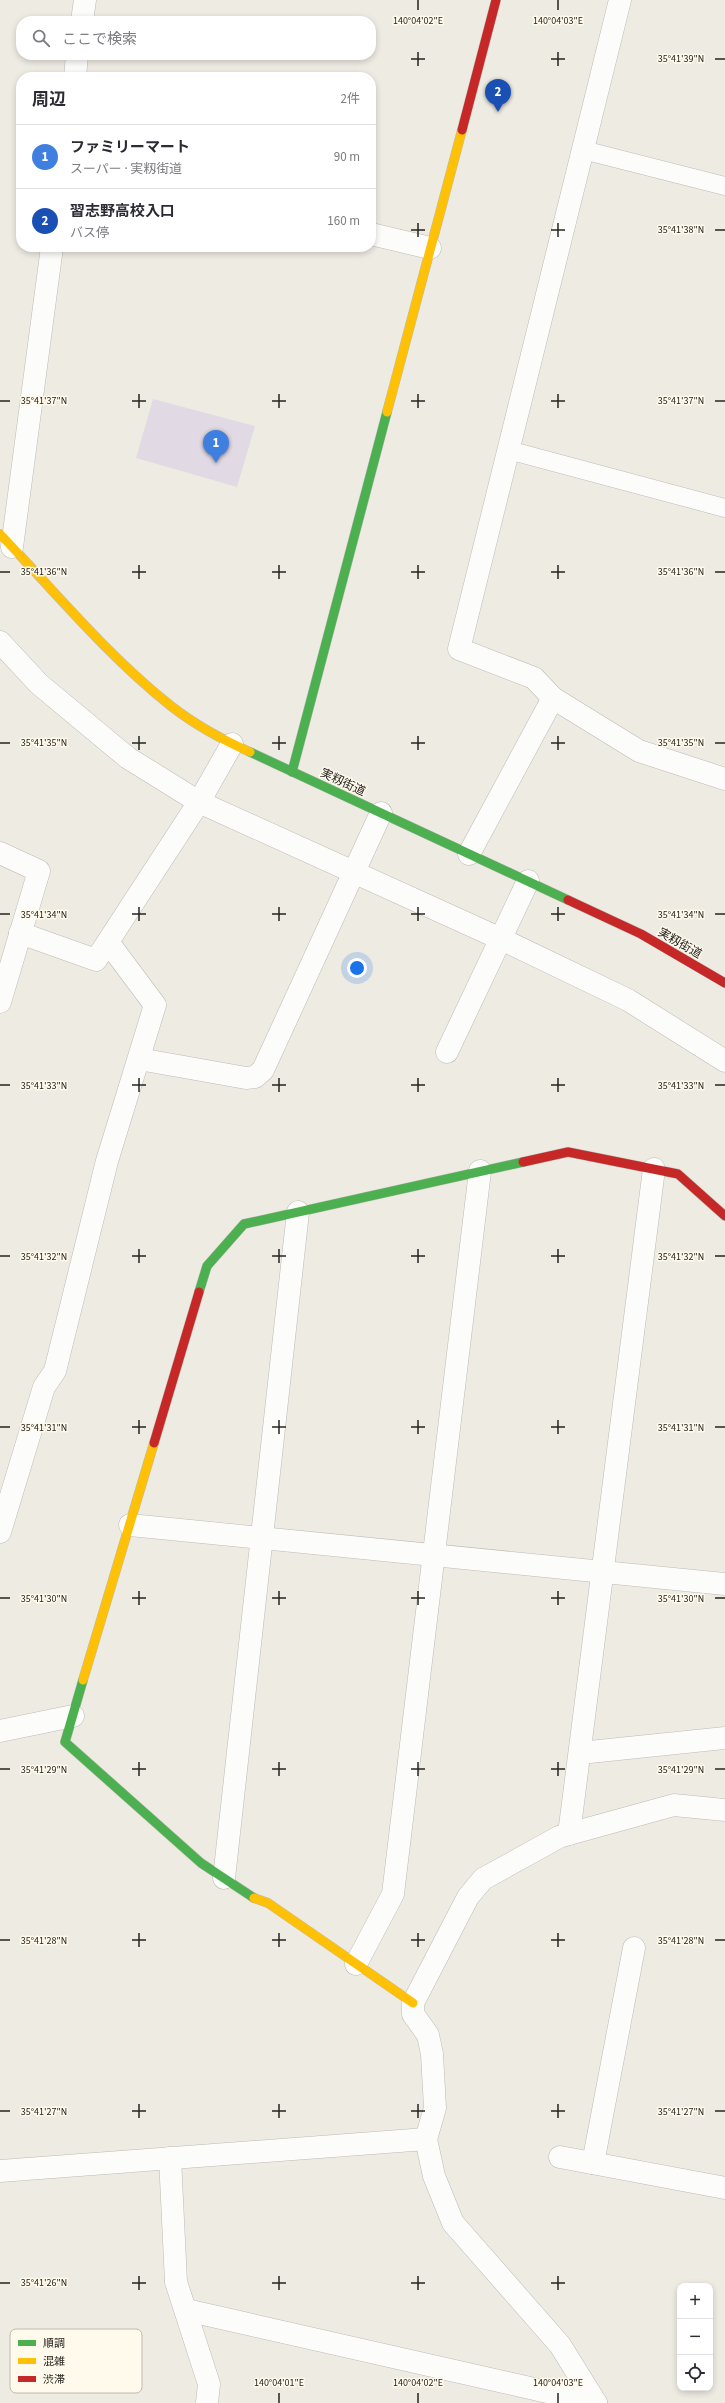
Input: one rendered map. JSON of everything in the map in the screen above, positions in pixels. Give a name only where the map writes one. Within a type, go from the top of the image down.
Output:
[{"type":"street","points":[[83,16],[85,0]]},
{"type":"street","points":[[292,772],[496,0]]},
{"type":"street","points":[[620,0],[459,649],[534,678],[553,698],[639,751],[725,778]]},
{"type":"street","points":[[76,72],[77,60]]},
{"type":"street","points":[[376,235],[430,248]]},
{"type":"street","points":[[6,541],[51,252]]},
{"type":"street","name":"実籾街道","points":[[6,541],[126,668],[172,707],[232,744],[641,934],[725,983]]},
{"type":"street","points":[[0,642],[39,684],[128,758],[199,802],[501,938],[628,1000],[725,1062]]},
{"type":"street","points":[[469,854],[553,698]]},
{"type":"street","points":[[20,933],[96,960],[199,802],[232,744]]},
{"type":"street","points":[[139,1059],[246,1078],[255,1077],[263,1070],[381,813]]},
{"type":"street","points":[[0,853],[39,871],[0,1002]]},
{"type":"street","points":[[447,1052],[528,881]]},
{"type":"street","points":[[0,1532],[44,1388],[55,1371],[107,1161],[155,1005],[108,942]]},
{"type":"street","points":[[413,2003],[268,1903],[252,1897],[201,1863],[65,1742],[207,1266],[244,1224],[568,1152],[678,1174],[725,1216]]},
{"type":"street","points":[[569,1834],[654,1170]]},
{"type":"street","points":[[356,1964],[393,1894],[480,1171]]},
{"type":"street","points":[[224,1878],[298,1212]]},
{"type":"street","points":[[130,1525],[725,1584]]},
{"type":"street","points":[[0,1730],[73,1716]]},
{"type":"street","points":[[580,1753],[725,1738]]},
{"type":"street","points":[[596,2403],[560,2345],[452,2223],[434,2176],[426,2139],[435,2108],[432,2054],[428,2035],[413,2014],[413,2003],[468,1897],[483,1879],[558,1837],[674,1805],[725,1810]]},
{"type":"street","points":[[593,2163],[634,1948]]},
{"type":"street","points":[[0,2171],[426,2139]]},
{"type":"street","points":[[560,2157],[725,2188]]},
{"type":"street","points":[[170,2158],[176,2282],[209,2384],[207,2403]]},
{"type":"street","points":[[186,2310],[596,2403]]},
{"type":"lane","points":[[583,150],[725,186]]},
{"type":"lane","points":[[508,450],[725,508]]},
{"type":"building","points":[[153,399],[255,426],[237,487],[136,458]]},
{"type":"traffic: fast","points":[[292,772],[387,412]]},
{"type":"traffic: fast","points":[[250,752],[568,900]]},
{"type":"traffic: fast","points":[[199,1292],[207,1266],[244,1224],[523,1162]]},
{"type":"traffic: fast","points":[[83,1680],[65,1742],[201,1863],[254,1898]]},
{"type":"traffic: slow","points":[[387,412],[462,130]]},
{"type":"traffic: slow","points":[[0,534],[82,623],[148,687],[189,719],[219,737],[250,752]]},
{"type":"traffic: slow","points":[[83,1680],[154,1443]]},
{"type":"traffic: slow","points":[[254,1898],[268,1903],[413,2003]]},
{"type":"traffic: jam","points":[[462,130],[496,0]]},
{"type":"traffic: jam","points":[[568,900],[641,934],[725,983]]},
{"type":"traffic: jam","points":[[523,1162],[568,1152],[678,1174],[725,1216]]},
{"type":"traffic: jam","points":[[154,1443],[199,1292]]},
{"type":"place","name":"習志野高校入口","points":[[498,112]]},
{"type":"place","name":"ファミリーマート","points":[[216,463]]}]
